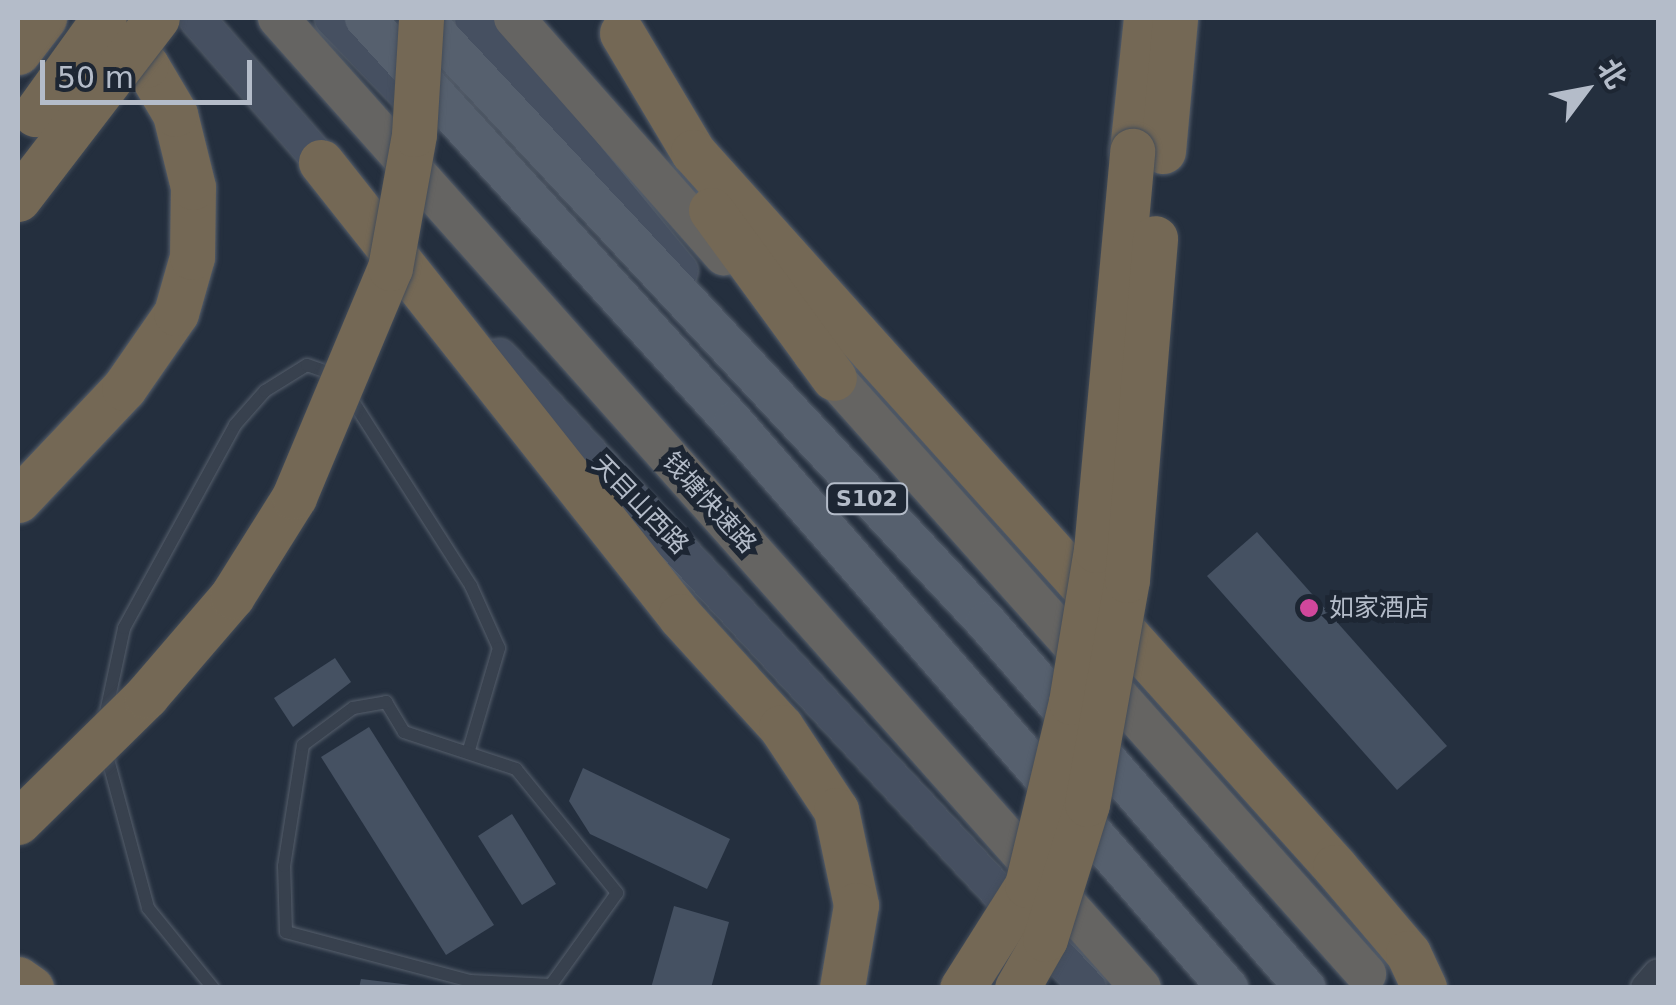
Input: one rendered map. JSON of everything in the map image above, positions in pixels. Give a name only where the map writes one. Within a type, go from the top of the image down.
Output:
[{"type":"highway","points":[[18,52],[44,18]]},
{"type":"highway","points":[[18,137],[102,18],[146,65],[175,114],[194,188],[192,257],[176,312],[124,388],[18,500]]},
{"type":"highway","points":[[18,199],[157,18]]},
{"type":"highway","name":"钱塘快速路","points":[[278,18],[1141,988]]},
{"type":"highway","points":[[18,822],[72,774],[207,624],[294,496],[390,268],[414,134],[422,18]]},
{"type":"highway","points":[[514,18],[1366,974]]},
{"type":"highway","points":[[1017,988],[1070,872],[1127,580],[1147,151],[1146,18]]},
{"type":"highway","points":[[962,988],[1027,885],[1071,702],[1096,550],[1147,151],[1175,18]]},
{"type":"highway","points":[[621,25],[665,136],[703,199],[834,378]]},
{"type":"highway","points":[[621,25],[693,152],[1335,867],[1408,953],[1424,988]]},
{"type":"highway","points":[[321,162],[680,616],[780,727],[836,810],[856,905],[842,988]]},
{"type":"highway","points":[[18,978],[30,988]]},
{"type":"main road","name":"天目山西路","points":[[196,18],[321,162],[1088,988]]},
{"type":"main road","points":[[332,18],[608,287]]},
{"type":"main road","name":"S102","points":[[365,18],[1228,988]]},
{"type":"main road","name":"S102","points":[[422,18],[846,478],[986,622],[1304,988]]},
{"type":"main road","points":[[472,18],[846,478]]},
{"type":"street","points":[[1646,988],[1658,974]]},
{"type":"lane","points":[[213,988],[148,908],[106,756],[105,696],[138,596],[235,425],[265,391],[307,365],[336,374],[471,586],[499,648],[468,752]]},
{"type":"lane","points":[[386,702],[404,732],[468,752],[516,769],[617,893],[551,986],[470,982],[286,932],[284,866],[303,745],[353,708],[386,702]]},
{"type":"building","points":[[1257,532],[1447,746],[1397,790],[1207,576]]},
{"type":"building","points":[[335,658],[351,682],[293,727],[274,698]]},
{"type":"building","points":[[369,727],[494,925],[446,955],[321,757]]},
{"type":"building","points":[[583,768],[730,839],[707,889],[590,834],[569,801]]},
{"type":"building","points":[[512,814],[556,884],[522,905],[478,836]]},
{"type":"building","points":[[674,906],[729,922],[711,988],[651,988]]},
{"type":"building","points":[[361,979],[411,985],[359,988]]},
{"type":"place","name":"如家酒店","points":[[1309,608]]}]
